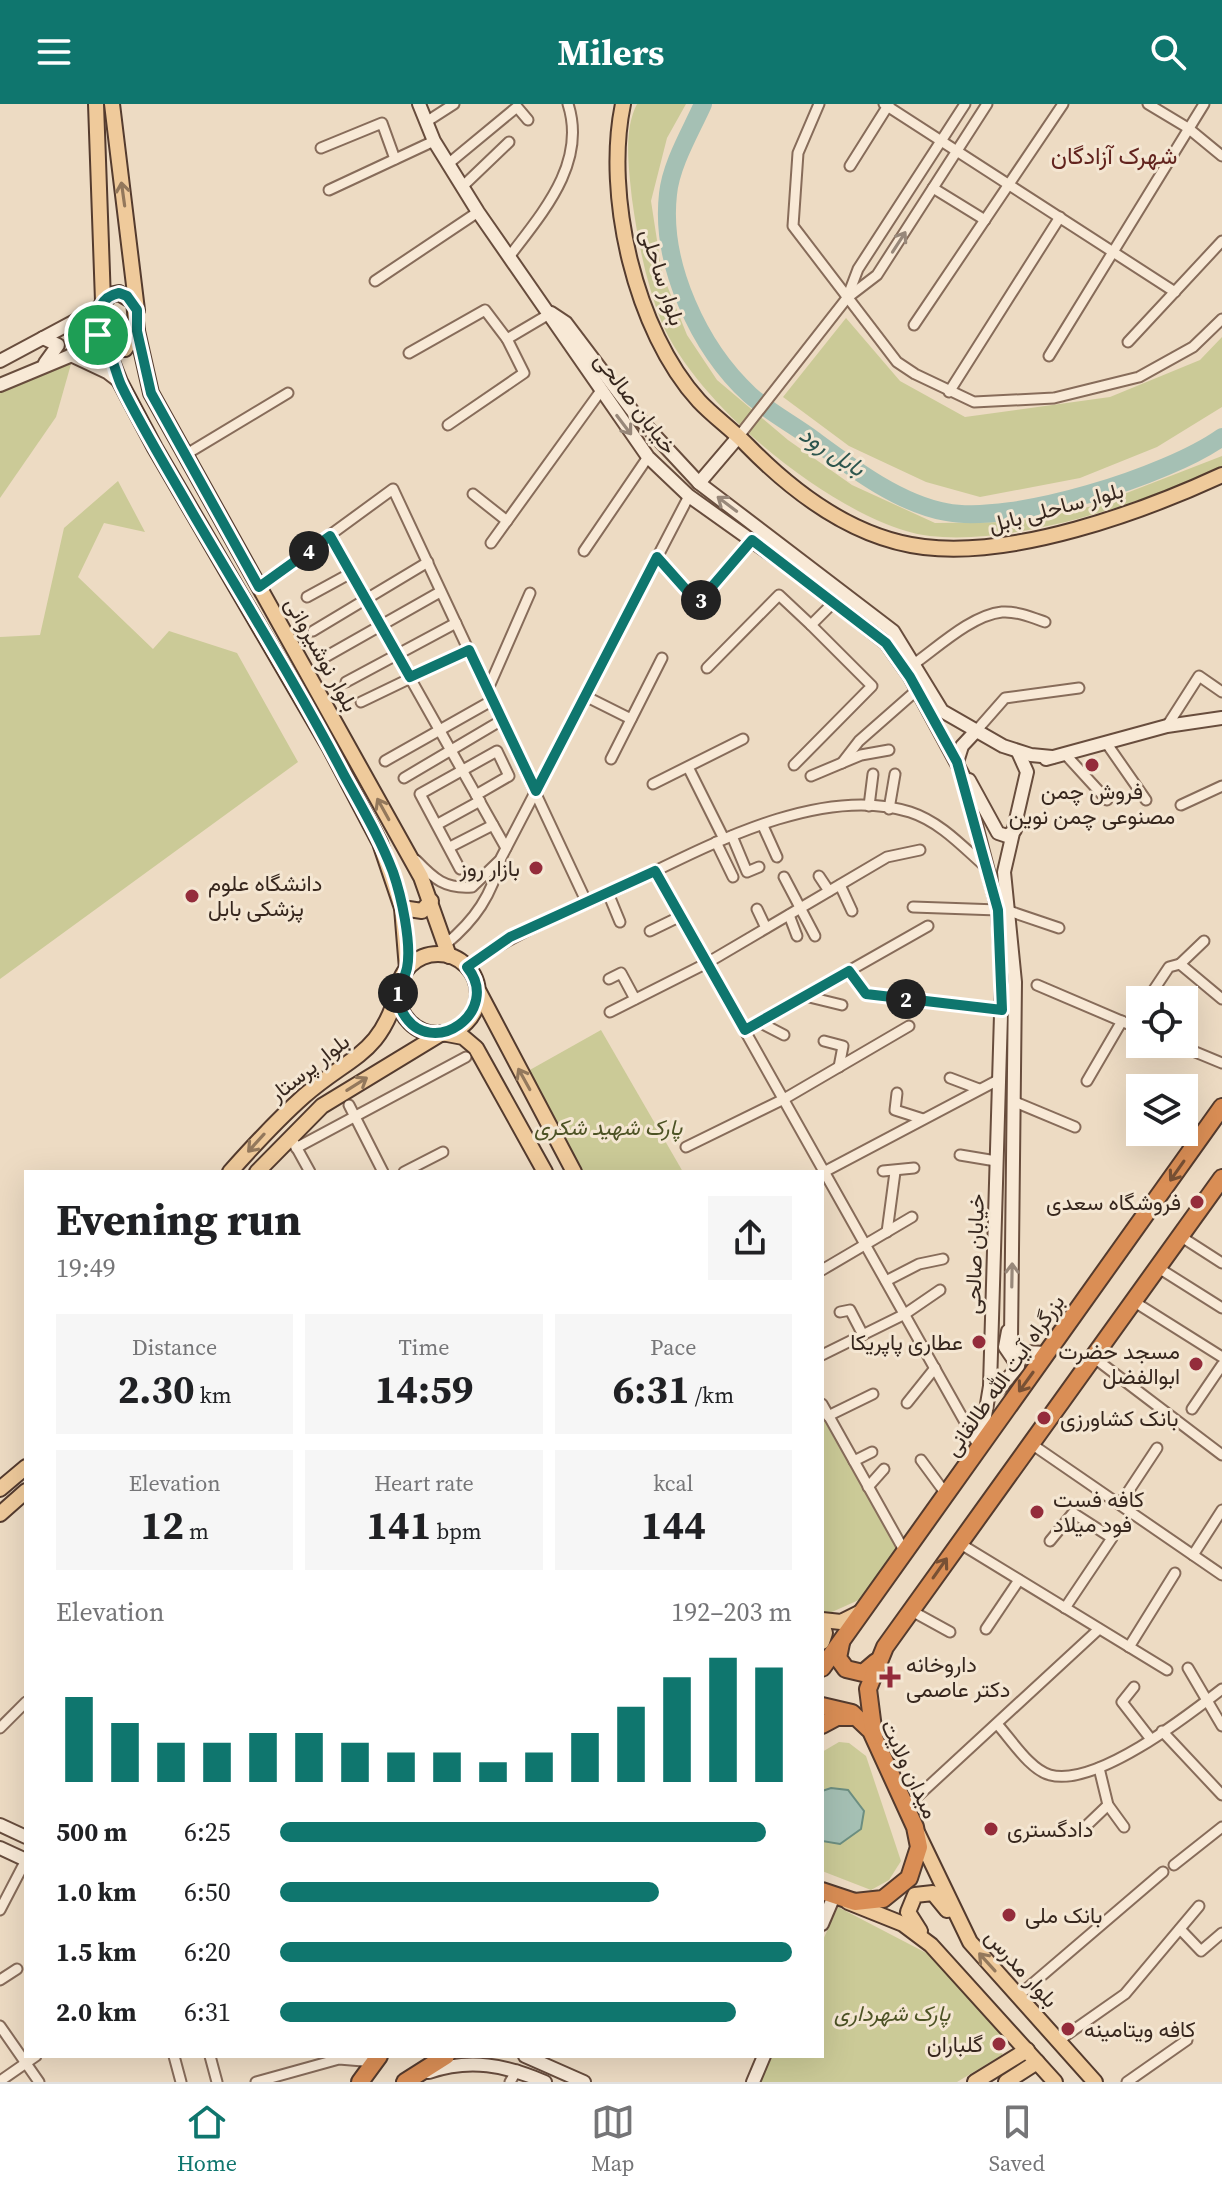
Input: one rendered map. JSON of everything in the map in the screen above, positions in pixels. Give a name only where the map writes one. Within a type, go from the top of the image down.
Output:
[{"type":"highway","name":"بزرگراه آیت الله طالقانی","points":[[824,1665],[1222,1107]]},
{"type":"highway","points":[[844,1638],[838,1658],[842,1666],[854,1673],[871,1668],[958,1542],[1222,1178]]},
{"type":"highway","points":[[824,1724],[841,1716],[869,1729],[868,1689],[885,1647]]},
{"type":"highway","name":"میدان ولایت","points":[[824,1706],[846,1710],[869,1729],[915,1827],[917,1860],[905,1884],[878,1901],[833,1896]]},
{"type":"highway","points":[[360,2082],[376,2058]]},
{"type":"highway","points":[[410,2079],[443,2058]]},
{"type":"main road","points":[[96,104],[101,304],[97,328],[104,346]]},
{"type":"main road","points":[[0,385],[71,355],[104,346],[125,349],[137,331],[112,104]]},
{"type":"main road","name":"خيابان صالحی","points":[[419,104],[434,141],[478,212],[648,457],[689,496],[752,540],[886,643],[917,690],[963,775],[989,869],[1004,910],[1015,969],[1015,1062]]},
{"type":"main road","name":"بلوار ساحلی","points":[[623,104],[616,137],[618,204],[633,267],[652,323],[670,361],[699,401],[739,436]]},
{"type":"main road","points":[[0,361],[119,293],[127,296],[137,310]]},
{"type":"main road","name":"خيابان صالحی","points":[[551,313],[566,323],[634,413],[699,483],[893,631],[942,711],[1018,752],[1059,756]]},
{"type":"main road","name":"بلوار نوشیروانی","points":[[137,331],[151,393],[406,849],[431,901],[448,950]]},
{"type":"main road","points":[[40,368],[58,349],[55,340],[43,338]]},
{"type":"main road","name":"بلوار نوشیروانی","points":[[104,346],[131,403],[330,748],[380,843],[402,908],[407,969]]},
{"type":"main road","points":[[71,355],[107,372],[120,382]]},
{"type":"main road","points":[[131,403],[134,383],[142,384],[151,393]]},
{"type":"main road","points":[[699,483],[739,436]]},
{"type":"main road","name":"بلوار ساحلی بابل","points":[[739,436],[787,482],[868,534],[894,542],[946,549],[994,548],[1062,531],[1139,508],[1222,475]]},
{"type":"main road","points":[[1018,752],[1027,772],[1059,756],[1167,726],[1222,718]]},
{"type":"main road","points":[[939,731],[945,736],[953,736],[959,730],[959,721]]},
{"type":"main road","points":[[957,762],[962,746],[976,731]]},
{"type":"main road","name":"خيابان صالحی","points":[[1000,1060],[1004,872],[1027,772]]},
{"type":"main road","points":[[963,775],[972,784],[998,833],[1007,836],[1015,830]]},
{"type":"main road","points":[[989,869],[1004,872]]},
{"type":"main road","points":[[402,908],[422,911],[431,901]]},
{"type":"main road","points":[[544,1170],[476,1048],[463,1037],[429,1032],[411,1023],[400,1006],[399,987],[407,969],[430,955],[448,950],[467,967],[485,1008],[573,1170]]},
{"type":"main road","points":[[442,1033],[455,1029],[470,1016],[476,1004],[476,984]]},
{"type":"main road","name":"بلوار پرستار","points":[[232,1170],[306,1094],[372,1045],[391,1015],[399,987]]},
{"type":"main road","name":"بلوار پرستار","points":[[259,1170],[293,1142],[322,1106],[442,1033]]},
{"type":"main road","name":"خیابان صالحی","points":[[980,1447],[991,1373],[1000,1060]]},
{"type":"main road","name":"خیابان صالحی","points":[[1015,1062],[1011,1339],[1028,1354],[1047,1353]]},
{"type":"main road","points":[[991,1373],[994,1385],[1000,1388],[1018,1366],[1005,1347],[1011,1317]]},
{"type":"main road","points":[[0,1489],[24,1469]]},
{"type":"main road","points":[[0,1514],[24,1493]]},
{"type":"main road","points":[[824,1622],[841,1622],[863,1611]]},
{"type":"main road","points":[[0,1825],[24,1836]]},
{"type":"main road","name":"بلوار مدرس","points":[[915,1827],[967,1938],[1095,2082]]},
{"type":"main road","points":[[0,1848],[24,1859]]},
{"type":"main road","points":[[967,1938],[937,1896],[919,1893],[909,1903],[909,1916],[1055,2082]]},
{"type":"main road","points":[[824,1919],[833,1896],[903,1924],[936,1949]]},
{"type":"main road","points":[[975,2082],[1027,2050]]},
{"type":"main road","points":[[530,2058],[584,2082]]},
{"type":"main road","points":[[753,2082],[763,2058]]},
{"type":"main road","points":[[410,2079],[455,2064],[482,2060],[513,2076],[545,2082]]},
{"type":"main road","points":[[1006,2082],[1037,2062]]},
{"type":"street","points":[[426,122],[454,104]]},
{"type":"street","points":[[509,257],[551,203],[568,163],[575,127],[568,104]]},
{"type":"street","points":[[819,104],[798,153],[792,221],[797,236],[897,362],[949,392],[988,403],[1054,398],[1090,391],[1159,367],[1193,347],[1222,319]]},
{"type":"street","points":[[847,298],[858,269],[965,104]]},
{"type":"street","points":[[739,436],[782,385],[847,298],[877,275],[987,104]]},
{"type":"street","points":[[914,325],[1063,104]]},
{"type":"street","points":[[1148,104],[1188,128],[1222,156]]},
{"type":"street","points":[[1049,356],[1204,104]]},
{"type":"street","points":[[850,166],[887,105],[1175,292]]},
{"type":"street","points":[[448,164],[517,107],[528,120]]},
{"type":"street","points":[[321,148],[382,123],[395,159]]},
{"type":"street","points":[[329,190],[434,141]]},
{"type":"street","points":[[462,187],[509,142]]},
{"type":"street","points":[[933,188],[985,220]]},
{"type":"street","points":[[375,281],[478,212]]},
{"type":"street","points":[[949,392],[1060,217]]},
{"type":"street","points":[[1128,342],[1222,241]]},
{"type":"street","points":[[409,353],[485,310],[507,339],[524,373],[448,425]]},
{"type":"street","points":[[507,339],[551,313]]},
{"type":"street","points":[[491,543],[600,392]]},
{"type":"street","points":[[185,455],[288,393]]},
{"type":"street","points":[[584,551],[648,457]]},
{"type":"street","points":[[259,587],[393,489],[587,903]]},
{"type":"street","points":[[473,494],[507,521]]},
{"type":"street","points":[[448,950],[487,898],[504,853],[689,496]]},
{"type":"street","points":[[330,536],[493,825],[504,853]]},
{"type":"street","points":[[657,557],[698,603],[752,540]]},
{"type":"street","points":[[313,631],[428,562]]},
{"type":"street","points":[[307,597],[351,573]]},
{"type":"street","points":[[327,656],[440,592]]},
{"type":"street","points":[[488,689],[530,593]]},
{"type":"street","points":[[707,668],[779,595],[872,686],[794,765]]},
{"type":"street","points":[[811,625],[834,602]]},
{"type":"street","points":[[914,664],[971,625],[999,612],[1021,614],[1045,622]]},
{"type":"street","points":[[346,682],[456,623]]},
{"type":"street","points":[[361,702],[469,650]]},
{"type":"street","points":[[611,759],[662,658]]},
{"type":"street","points":[[1167,726],[1199,676],[1222,692]]},
{"type":"street","points":[[976,731],[1005,698],[1079,688]]},
{"type":"street","points":[[842,763],[859,741],[917,690]]},
{"type":"street","points":[[585,696],[631,719]]},
{"type":"street","points":[[385,761],[493,700]]},
{"type":"street","points":[[404,778],[502,720]]},
{"type":"street","points":[[653,784],[743,739]]},
{"type":"street","points":[[1107,744],[1146,800]]},
{"type":"street","points":[[811,776],[842,763],[889,750]]},
{"type":"street","points":[[438,824],[509,776],[497,751],[420,794],[460,869]]},
{"type":"street","points":[[1059,756],[1107,800]]},
{"type":"street","points":[[688,767],[724,839],[747,872],[759,867]]},
{"type":"street","points":[[869,806],[873,774]]},
{"type":"street","points":[[889,809],[895,774]]},
{"type":"street","points":[[1181,805],[1222,786]]},
{"type":"street","points":[[467,967],[510,937],[724,839],[852,804],[910,812],[948,833],[989,869]]},
{"type":"street","points":[[450,847],[493,825]]},
{"type":"street","points":[[763,826],[777,857]]},
{"type":"street","points":[[724,839],[733,877]]},
{"type":"street","points":[[406,849],[438,882],[454,889],[472,887],[482,881],[504,853]]},
{"type":"street","points":[[610,1012],[707,963],[887,857],[920,850]]},
{"type":"street","points":[[655,871],[822,1170]]},
{"type":"street","points":[[819,876],[829,891]]},
{"type":"street","points":[[784,877],[815,936]]},
{"type":"street","points":[[840,885],[852,911]]},
{"type":"street","points":[[608,893],[620,922]]},
{"type":"street","points":[[913,907],[1004,910],[1059,928]]},
{"type":"street","points":[[757,909],[766,928]]},
{"type":"street","points":[[789,915],[797,936]]},
{"type":"street","points":[[650,931],[681,916]]},
{"type":"street","points":[[745,1030],[928,926]]},
{"type":"street","points":[[1156,986],[1169,967],[1180,964],[1204,941]]},
{"type":"street","points":[[1180,964],[1222,999]]},
{"type":"street","points":[[849,971],[866,994],[1002,1010]]},
{"type":"street","points":[[609,979],[621,973],[635,999]]},
{"type":"street","points":[[1037,985],[1126,1023]]},
{"type":"street","points":[[805,996],[842,1005]]},
{"type":"street","points":[[759,1022],[784,1035]]},
{"type":"street","points":[[686,1147],[784,1099],[909,1026]]},
{"type":"street","points":[[1087,1081],[1126,1031]]},
{"type":"street","points":[[824,1041],[843,1046],[839,1067]]},
{"type":"street","points":[[1198,1053],[1222,1063]]},
{"type":"street","points":[[309,1170],[293,1142],[356,1118],[466,1057]]},
{"type":"street","points":[[950,1078],[979,1089]]},
{"type":"street","points":[[824,1171],[1000,1079]]},
{"type":"street","points":[[897,1093],[895,1110],[923,1119]]},
{"type":"street","points":[[1015,1102],[1075,1127]]},
{"type":"street","points":[[349,1105],[382,1170]]},
{"type":"street","points":[[408,1170],[443,1152]]},
{"type":"street","points":[[960,1155],[996,1161]]},
{"type":"street","points":[[883,1171],[914,1168]]},
{"type":"street","points":[[887,1232],[895,1172]]},
{"type":"street","points":[[824,1174],[980,1447]]},
{"type":"street","points":[[824,1269],[912,1217]]},
{"type":"street","points":[[1180,1236],[1222,1263]]},
{"type":"street","points":[[886,1281],[919,1264],[943,1259]]},
{"type":"street","points":[[1157,1267],[1222,1308]]},
{"type":"street","points":[[824,1354],[905,1314],[940,1290]]},
{"type":"street","points":[[1133,1301],[1222,1357]]},
{"type":"street","points":[[840,1312],[850,1310],[863,1335]]},
{"type":"street","points":[[1093,1357],[1222,1455]]},
{"type":"street","points":[[1192,1409],[1222,1365]]},
{"type":"street","points":[[907,1403],[935,1368]]},
{"type":"street","points":[[828,1416],[873,1394]]},
{"type":"street","points":[[824,1408],[905,1552]]},
{"type":"street","points":[[1030,1443],[1222,1575]]},
{"type":"street","points":[[1120,1504],[1157,1448]]},
{"type":"street","points":[[854,1461],[872,1452]]},
{"type":"street","points":[[921,1460],[946,1494]]},
{"type":"street","points":[[868,1487],[884,1469]]},
{"type":"street","points":[[1193,1555],[1222,1510]]},
{"type":"street","points":[[1050,1541],[1073,1513],[1112,1538],[1065,1608]]},
{"type":"street","points":[[958,1542],[1167,1670]]},
{"type":"street","points":[[1129,1647],[1175,1573]]},
{"type":"street","points":[[986,1629],[1019,1580]]},
{"type":"street","points":[[910,1610],[950,1632]]},
{"type":"street","points":[[906,1807],[1099,1629]]},
{"type":"street","points":[[1188,1668],[1222,1726]]},
{"type":"street","points":[[1134,1687],[1122,1702],[1150,1738]]},
{"type":"street","points":[[997,1724],[1048,1775],[1068,1777],[1099,1768],[1162,1731],[1222,1689]]},
{"type":"street","points":[[0,1728],[24,1704]]},
{"type":"street","points":[[1162,1731],[1222,1795]]},
{"type":"street","points":[[1099,1768],[1108,1805],[1124,1827]]},
{"type":"street","points":[[1084,1828],[1108,1805]]},
{"type":"street","points":[[1174,1865],[1222,1827]]},
{"type":"street","points":[[0,1910],[24,1864]]},
{"type":"street","points":[[1018,1996],[1163,1872]]},
{"type":"street","points":[[1058,2041],[1125,1994],[1199,1906]]},
{"type":"street","points":[[1180,1929],[1201,1951],[1222,1933]]},
{"type":"street","points":[[0,1980],[17,1969]]},
{"type":"street","points":[[0,2026],[39,2082]]},
{"type":"street","points":[[1127,2082],[1187,2040]]},
{"type":"street","points":[[3,2079],[33,2058]]},
{"type":"street","points":[[175,2058],[181,2082]]},
{"type":"street","points":[[211,2058],[217,2082]]},
{"type":"street","points":[[256,2082],[339,2059],[376,2058]]},
{"type":"green space","points":[[637,104],[686,104],[667,138],[651,201],[662,273],[687,335],[717,380],[788,440],[852,485],[935,523],[1014,522],[1093,506],[1222,456],[1222,466],[1152,495],[1066,522],[979,537],[940,537],[906,531],[837,499],[801,476],[732,418],[679,354],[662,323],[643,262],[632,199],[628,138]]},
{"type":"green space","points":[[846,318],[900,381],[965,417],[1110,397],[1200,360],[1222,337],[1222,407],[1157,447],[1080,478],[980,497],[926,482],[849,446],[783,397]]},
{"type":"green space","points":[[71,364],[56,417],[0,498],[0,391]]},
{"type":"green space","points":[[118,481],[145,532],[104,523],[78,577],[153,649],[169,631],[237,653],[298,762],[0,979],[0,637],[40,635],[64,528]]},
{"type":"green space","name":"پارک شهید شکری","points":[[601,1030],[682,1170],[582,1170],[528,1071]]},
{"type":"green space","points":[[824,1420],[898,1550],[861,1599],[824,1616]]},
{"type":"green space","points":[[839,1742],[849,1743],[866,1756],[901,1861],[889,1880],[871,1890],[824,1872],[824,1751]]},
{"type":"green space","name":"پارک شهرداری","points":[[838,1907],[936,1958],[1005,2031],[1002,2055],[957,2082],[759,2082],[770,2058],[824,2058],[824,1938]]},
{"type":"shaded area","points":[[824,1790],[848,1790],[864,1811],[861,1829],[840,1844],[824,1841]]},
{"type":"waterway","name":"بابل رود","points":[[703,104],[677,159],[668,194],[670,248],[687,303],[715,354],[750,395],[860,473],[894,493],[929,508],[975,514],[1010,511],[1088,494],[1128,481],[1165,467],[1222,437]]},
{"type":"place","name":"فروش چمن مصنوعی چمن نوین","points":[[1092,765]]},
{"type":"place","name":"بازار روز","points":[[536,868]]},
{"type":"place","name":"دانشگاه علوم پزشکی بابل","points":[[192,896]]},
{"type":"place","name":"فروشگاه سعدی","points":[[1197,1202]]},
{"type":"place","name":"عطاری پاپریکا","points":[[979,1342]]},
{"type":"place","name":"مسجد حضرت ابوالفضل","points":[[1196,1364]]},
{"type":"place","name":"بانک کشاورزی","points":[[1044,1418]]},
{"type":"place","name":"کافه فست فود میلاد","points":[[1037,1512]]},
{"type":"place","name":"داروخانه دکتر عاصمی","points":[[890,1677]]},
{"type":"place","name":"دادگستری","points":[[991,1829]]},
{"type":"place","name":"بانک ملی","points":[[1009,1915]]},
{"type":"place","name":"کافه ویتامینه","points":[[1068,2029]]},
{"type":"place","name":"گلباران","points":[[999,2044]]},
{"type":"district","name":"شهرک آزادگان","points":[[1114,156]]},
{"type":"route","points":[[119,293],[134,302],[151,393],[259,587],[330,536],[410,677],[469,650],[536,791],[657,557],[698,603],[752,540],[797,573],[886,643],[910,677],[957,762],[998,910],[1002,1010],[866,994],[849,971],[745,1030],[655,871],[510,937],[467,967],[476,984],[476,1004],[466,1022],[455,1029],[442,1033],[429,1032],[411,1023],[400,1006],[398,993],[407,969],[402,908],[380,843],[330,748],[155,448],[98,335],[97,315],[103,301],[119,293]]}]
